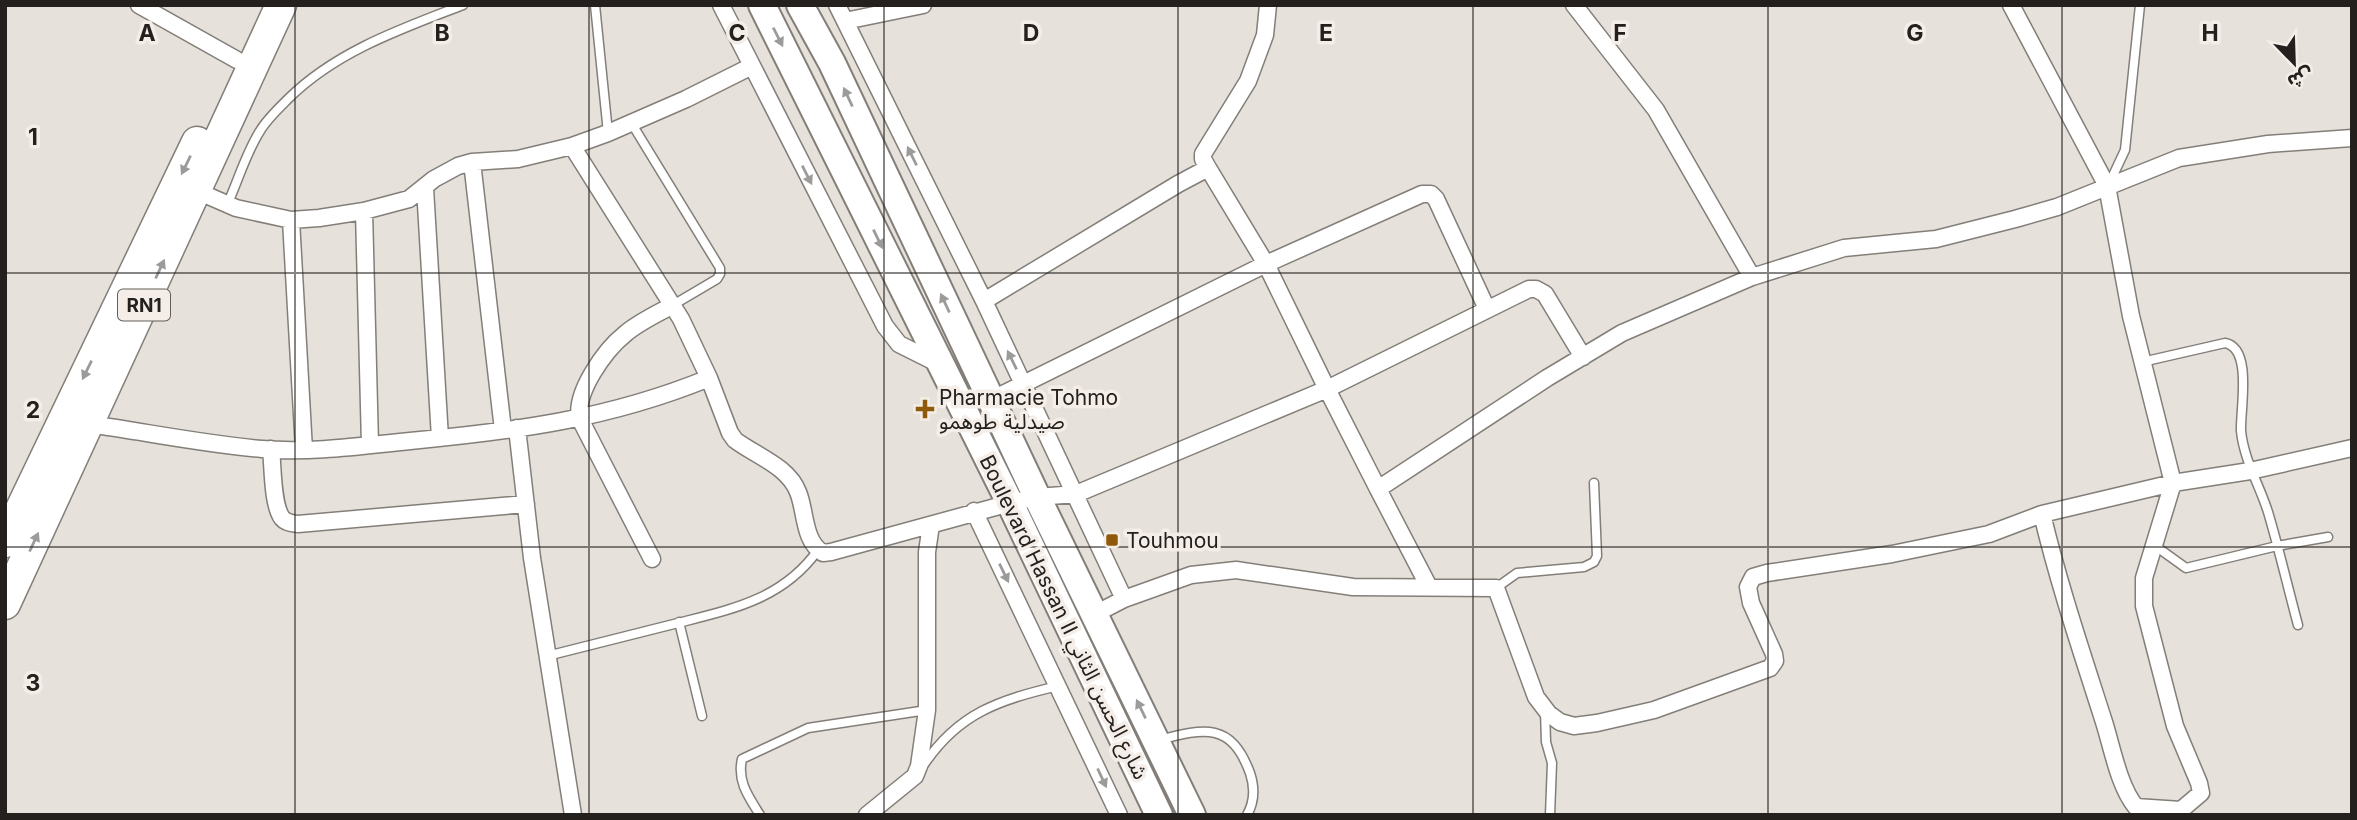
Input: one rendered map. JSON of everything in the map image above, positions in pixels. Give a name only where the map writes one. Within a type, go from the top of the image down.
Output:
[{"type":"highway","name":"RN1","points":[[5,542],[14,502],[237,60],[262,5]]},
{"type":"highway","name":"RN1","points":[[5,604],[281,5]]},
{"type":"main road","name":"Boulevard Hassan II شارع الحسن الثاني","points":[[762,5],[1010,503],[1159,815]]},
{"type":"main road","name":"Boulevard Hassan II شارع الحسن الثاني","points":[[800,5],[832,63],[990,400],[1192,815]]},
{"type":"street","points":[[139,5],[237,60]]},
{"type":"street","points":[[721,5],[884,326],[899,344],[940,365]]},
{"type":"street","points":[[837,5],[1024,383],[1124,599]]},
{"type":"street","points":[[845,21],[923,5]]},
{"type":"street","points":[[1268,5],[1265,35],[1248,81],[1203,154],[1203,159],[1266,264],[1326,389],[1429,587]]},
{"type":"street","points":[[1574,5],[1656,110],[1752,277]]},
{"type":"street","points":[[2011,5],[2107,186],[2131,316],[2173,483],[2144,578],[2144,606],[2175,726],[2201,793],[2182,812],[2136,807],[2130,800],[2058,578],[2042,514]]},
{"type":"street","points":[[197,191],[227,205],[290,220],[364,211],[409,199],[447,171],[472,163],[518,159],[572,146],[608,133],[752,66]]},
{"type":"street","points":[[1378,489],[1547,378],[1622,333],[1752,277],[1844,248],[1936,239],[2015,219],[2057,207],[2179,158],[2268,144],[2352,138]]},
{"type":"street","points":[[572,146],[681,318],[730,433],[735,440],[782,470],[792,480],[798,492],[811,542],[822,553],[974,511],[1037,497],[1076,494],[1326,389],[1529,289],[1545,294],[1583,357]]},
{"type":"street","points":[[472,163],[510,429],[526,504],[573,815]]},
{"type":"street","points":[[984,301],[1208,168]]},
{"type":"street","points":[[425,188],[440,438]]},
{"type":"street","points":[[990,400],[1266,264],[1422,194],[1431,194],[1436,199],[1487,309]]},
{"type":"street","points":[[364,211],[370,445]]},
{"type":"street","points":[[290,220],[304,450]]},
{"type":"street","points":[[652,559],[580,419],[579,405],[581,397],[615,342],[628,331],[673,305]]},
{"type":"street","points":[[89,424],[271,449],[304,450],[440,438],[580,419],[672,393],[709,379]]},
{"type":"street","points":[[1095,614],[1124,599],[1191,575],[1236,570],[1353,587],[1496,588],[1536,697],[1544,708],[1560,722],[1574,726],[1597,723],[1654,710],[1770,668],[1775,661],[1774,654],[1749,595],[1748,587],[1754,577],[1892,554],[1989,534],[2042,514],[2173,483],[2250,471],[2352,448]]},
{"type":"street","points":[[271,449],[276,499],[280,514],[287,522],[298,524],[526,504]]},
{"type":"street","points":[[974,511],[1119,815]]},
{"type":"street","points":[[867,815],[915,776],[922,753],[927,710],[927,580],[931,524]]},
{"type":"lane","points":[[227,205],[260,131],[278,109],[312,77],[396,30],[463,5]]},
{"type":"lane","points":[[595,5],[608,133]]},
{"type":"lane","points":[[2107,186],[2125,150],[2140,5]]},
{"type":"lane","points":[[632,124],[720,268],[717,279],[673,305]]},
{"type":"lane","points":[[2142,362],[2225,343],[2237,349],[2244,385],[2241,430],[2250,471],[2267,510],[2298,625]]},
{"type":"lane","points":[[1496,588],[1517,573],[1584,567],[1594,562],[1597,556],[1594,482]]},
{"type":"lane","points":[[2154,545],[2186,568],[2328,537]]},
{"type":"lane","points":[[547,656],[746,604],[767,594],[805,568],[818,550]]},
{"type":"lane","points":[[679,622],[702,716]]},
{"type":"lane","points":[[915,776],[937,745],[959,724],[987,708],[1058,686]]},
{"type":"lane","points":[[1544,708],[1546,742],[1552,763],[1550,815]]},
{"type":"lane","points":[[760,815],[749,799],[739,774],[742,760],[808,728],[927,710]]},
{"type":"lane","points":[[1156,740],[1189,732],[1226,736],[1236,745],[1253,782],[1254,795],[1247,815]]},
{"type":"place","name":"Pharmacie Tohmo صيدلية طوهمو","points":[[925,409]]},
{"type":"place","name":"Touhmou","points":[[1112,540]]}]
